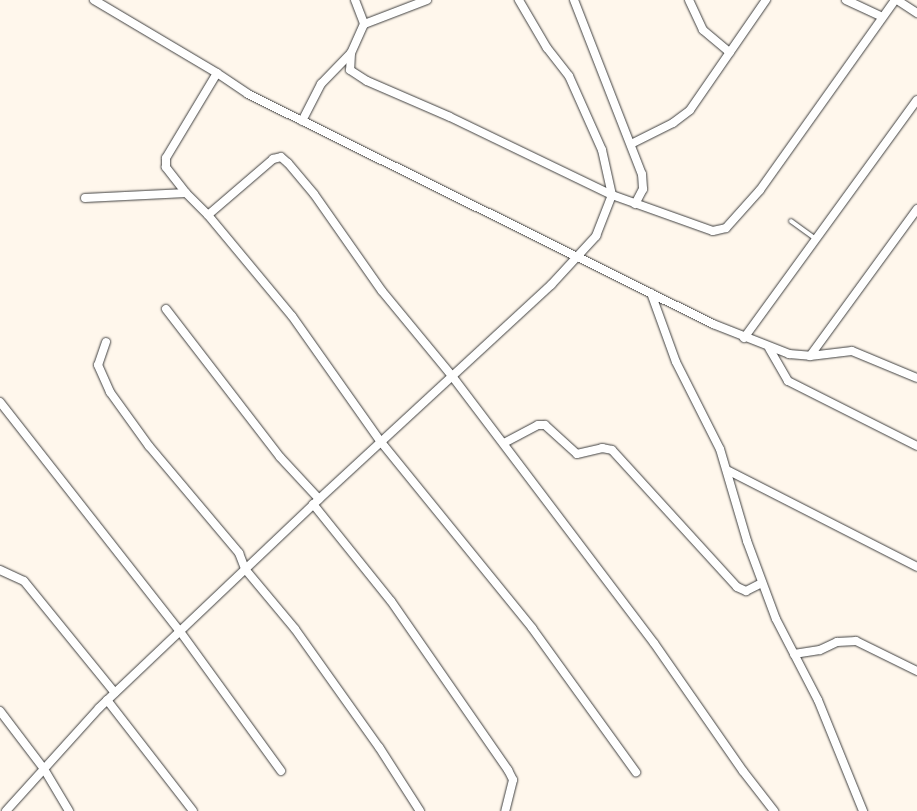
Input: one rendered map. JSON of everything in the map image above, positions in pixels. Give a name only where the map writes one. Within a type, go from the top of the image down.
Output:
[{"type":"street","points":[[94,0],[217,72],[248,94],[744,338],[769,348],[810,356],[852,351],[917,377]]},
{"type":"street","points":[[355,0],[364,24]]},
{"type":"street","points":[[302,121],[311,100],[333,70],[351,52],[364,24],[427,0]]},
{"type":"street","points":[[6,811],[107,700],[316,501],[580,258],[596,236],[612,195],[602,150],[569,76],[547,48],[519,0]]},
{"type":"street","points":[[574,0],[631,144],[643,183],[635,204]]},
{"type":"street","points":[[689,0],[703,30],[730,53]]},
{"type":"street","points":[[631,144],[682,117],[708,86],[766,0]]},
{"type":"street","points":[[846,0],[882,17]]},
{"type":"street","points":[[333,70],[350,70],[367,82],[485,133],[612,195],[704,230],[726,228],[760,190],[896,0],[917,13]]},
{"type":"street","points":[[350,70],[351,52]]},
{"type":"street","points":[[217,72],[166,158],[166,167],[186,193],[208,215],[292,316],[381,442],[532,628],[636,772]]},
{"type":"street","points":[[744,338],[818,240],[917,100]]},
{"type":"street","points":[[208,215],[273,159],[283,158],[299,174],[382,291],[504,443],[654,643],[743,771],[774,811]]},
{"type":"street","points":[[85,198],[186,193]]},
{"type":"street","points":[[810,356],[917,210]]},
{"type":"street","points":[[651,293],[676,362],[727,470],[762,583],[776,619],[818,700],[863,811]]},
{"type":"street","points":[[166,310],[316,501],[391,601],[508,770],[513,779],[505,811]]},
{"type":"street","points":[[106,342],[98,364],[110,392],[149,446],[230,541],[244,562],[245,569],[295,629],[379,747],[420,811]]},
{"type":"street","points":[[769,348],[788,381],[917,446]]},
{"type":"street","points":[[0,402],[179,630],[281,771]]},
{"type":"street","points":[[504,443],[538,425],[545,424],[577,454],[602,448],[612,450],[737,587],[746,591],[762,583]]},
{"type":"street","points":[[727,470],[917,567]]},
{"type":"street","points":[[0,570],[24,581],[115,693]]},
{"type":"street","points":[[794,654],[820,650],[837,642],[856,641],[917,670]]},
{"type":"street","points":[[107,700],[193,811]]},
{"type":"street","points":[[0,711],[44,769],[69,811]]},
{"type":"lane","points":[[791,221],[818,240]]}]
